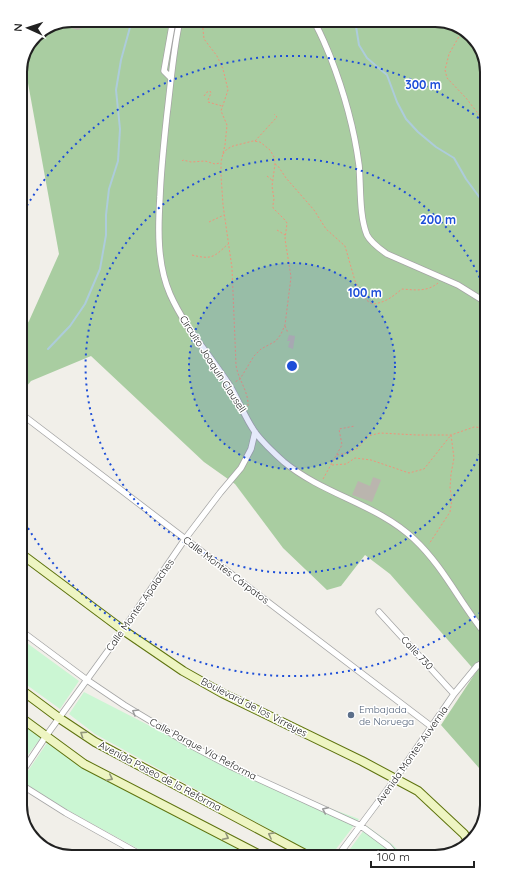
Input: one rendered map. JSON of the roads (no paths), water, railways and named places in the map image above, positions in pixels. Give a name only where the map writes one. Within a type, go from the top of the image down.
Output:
[{"type":"main road","name":"Boulevard de los Virreyes","points":[[27,558],[123,630],[222,694],[396,778],[418,791],[464,834],[466,838]]},
{"type":"main road","name":"Avenida Paseo de la Reforma","points":[[27,694],[95,742],[298,850]]},
{"type":"main road","points":[[27,722],[84,764],[250,850]]},
{"type":"street","name":"Circuito Joaquín Clausell","points":[[171,78],[164,71],[172,27]]},
{"type":"street","name":"Circuito Joaquín Clausell","points":[[179,27],[162,152],[159,219],[159,249],[169,293],[186,324],[230,386],[245,412],[254,432],[286,463],[319,485],[386,517],[413,538],[425,551],[480,626]]},
{"type":"street","points":[[316,27],[334,66],[351,119],[359,166],[364,227],[368,238],[387,254],[444,278],[480,299]]},
{"type":"street","name":"Calle Montes Cárpatos","points":[[27,418],[432,727]]},
{"type":"street","name":"Calle Montes Apalaches","points":[[27,765],[46,736],[123,630],[185,540],[220,493],[241,468],[251,449],[254,432]]},
{"type":"street","name":"Calle 730","points":[[379,612],[454,694]]},
{"type":"street","name":"Calle Parque Vía Reforma","points":[[27,635],[86,680],[192,746],[360,826],[391,850]]},
{"type":"street","name":"Avenida Montes Auvernia","points":[[342,850],[396,778],[454,694],[477,666],[480,664]]},
{"type":"street","points":[[27,788],[66,813],[131,850]]},
{"type":"waterway","points":[[48,349],[70,326],[85,304],[100,269],[106,235],[106,215],[109,189],[118,161],[120,129],[116,90],[121,60],[130,27]]},
{"type":"waterway","points":[[356,27],[359,45],[367,58],[387,75],[397,102],[406,119],[418,132],[436,147],[454,158],[466,179],[480,198]]},
{"type":"place","name":"Embajada de Noruega","points":[[351,715]]}]
